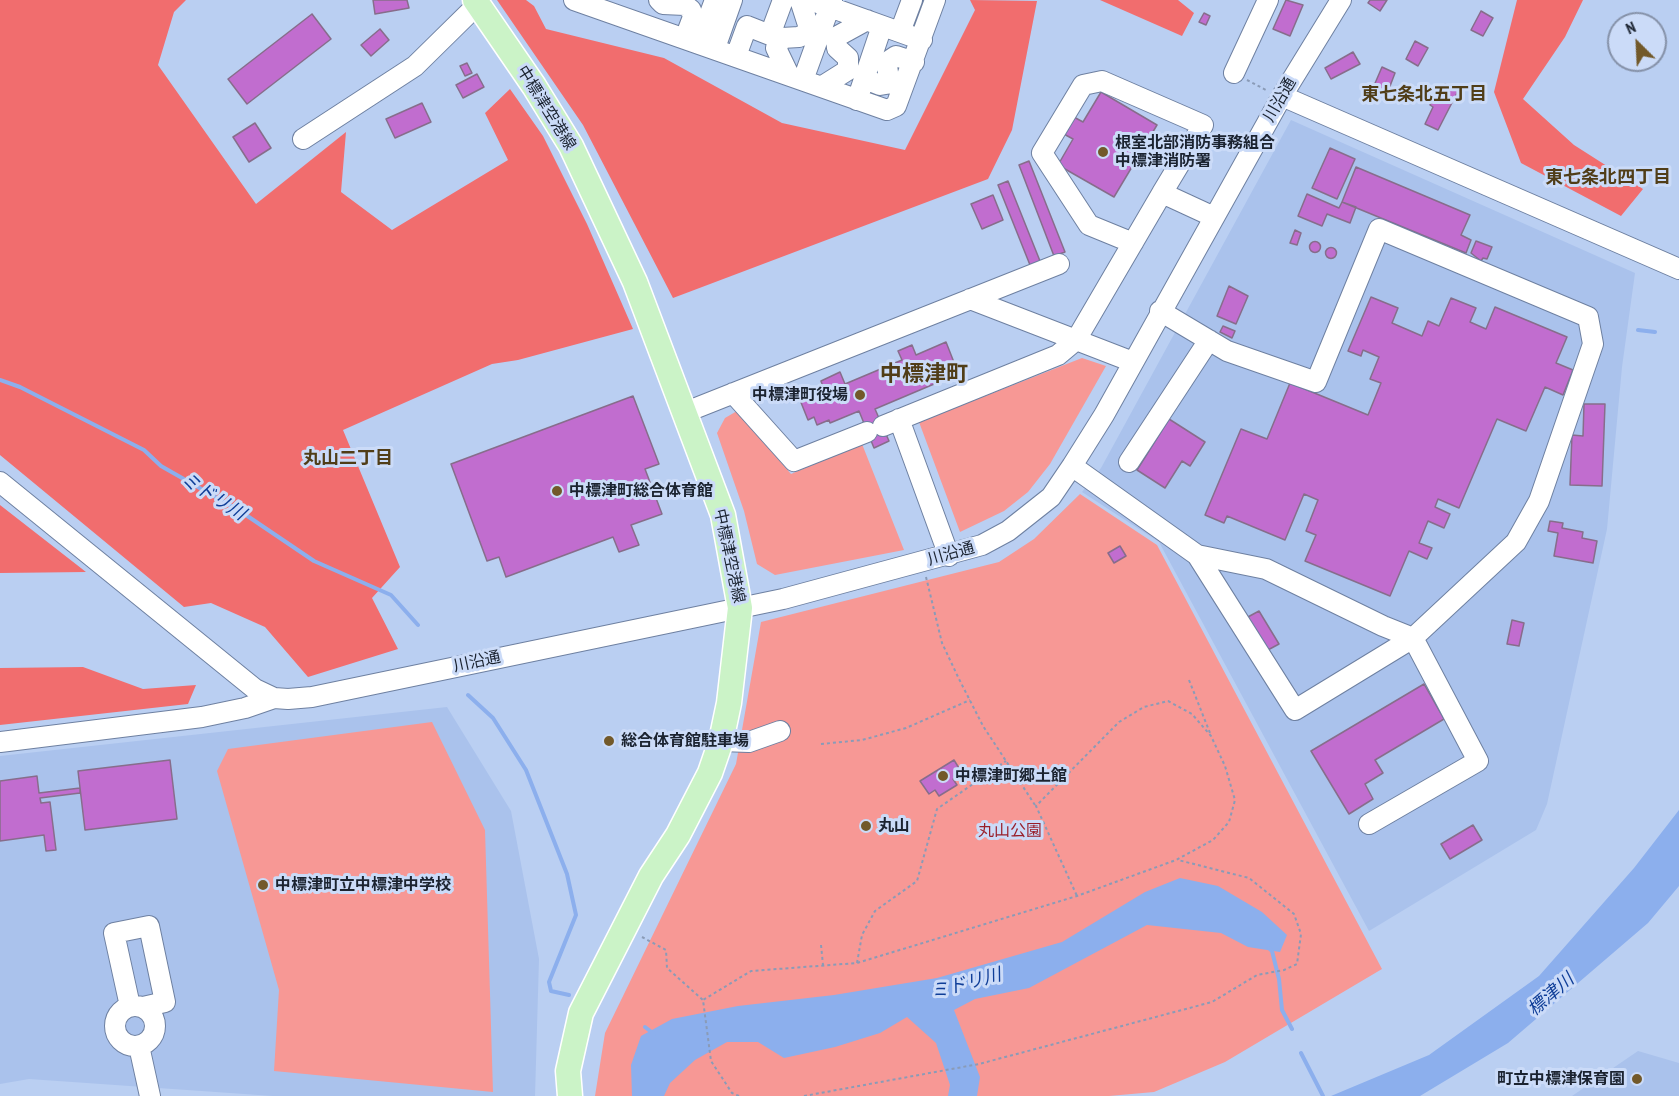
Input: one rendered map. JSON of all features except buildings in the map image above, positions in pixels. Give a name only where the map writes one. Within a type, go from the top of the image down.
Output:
[{"type":"main road","name":"中標津空港線","points":[[476,2],[534,86],[571,146],[635,282],[723,514],[740,608],[721,741],[710,773],[624,927],[581,1013],[568,1071],[570,1096]]},
{"type":"street","points":[[659,0],[663,4],[686,4],[691,10],[700,43]]},
{"type":"street","points":[[700,43],[715,0]]},
{"type":"street","points":[[700,43],[732,0]]},
{"type":"street","points":[[736,56],[747,26],[770,35],[783,0]]},
{"type":"street","points":[[800,0],[808,28],[805,34],[799,37],[782,38],[776,48],[805,80]]},
{"type":"street","points":[[810,0],[831,4],[874,19],[922,40]]},
{"type":"street","points":[[805,80],[848,70],[848,58],[837,48],[836,37],[912,0]]},
{"type":"street","points":[[600,4],[700,43],[887,110],[896,106],[935,0]]},
{"type":"street","points":[[1234,73],[1268,0]]},
{"type":"street","name":"川沿通","points":[[0,742],[202,717],[244,708],[274,698],[312,697],[740,608],[949,556],[982,545],[1008,531],[1051,497],[1072,466],[1214,217],[1274,93],[1341,0]]},
{"type":"street","points":[[303,139],[415,66],[476,2]]},
{"type":"street","points":[[805,80],[831,4]]},
{"type":"street","points":[[857,100],[864,79],[874,19]]},
{"type":"street","points":[[864,79],[880,85],[886,84],[889,79],[887,66],[890,60],[896,56],[914,62]]},
{"type":"street","points":[[733,393],[794,461],[1058,355],[1076,340],[1203,125],[1102,81],[1083,85],[1042,153],[1089,225],[1133,243]]},
{"type":"street","points":[[1274,93],[1679,269]]},
{"type":"street","points":[[1162,193],[1214,217]]},
{"type":"street","points":[[1072,466],[1197,555],[1295,710],[1413,638],[1516,542],[1539,501],[1593,344],[1587,317],[1378,229],[1316,382],[1227,351],[1160,311]]},
{"type":"street","points":[[686,412],[1059,264]]},
{"type":"street","points":[[970,299],[1133,362]]},
{"type":"street","points":[[1129,462],[1209,340]]},
{"type":"street","points":[[883,426],[949,556]]},
{"type":"street","points":[[0,482],[255,688],[274,698]]},
{"type":"street","points":[[1197,555],[1266,569],[1383,626],[1413,638],[1478,761],[1369,824]]},
{"type":"street","points":[[721,741],[749,742],[780,731]]},
{"type":"street","points":[[137,1007],[153,1016],[155,1028],[150,1040],[139,1046],[126,1045],[117,1036],[114,1024],[120,1012],[137,1007]]},
{"type":"street","points":[[139,1046],[150,1096]]},
{"type":"path","points":[[1234,73],[1274,93]]},
{"type":"path","points":[[926,577],[942,643],[970,700],[1035,806],[1077,896]]},
{"type":"path","points":[[703,1000],[751,971],[857,963],[1077,896],[1176,860],[1213,840],[1228,822],[1235,800],[1225,766],[1189,680]]},
{"type":"path","points":[[821,744],[861,740],[906,728],[970,700]]},
{"type":"path","points":[[1035,806],[1119,722],[1144,707],[1168,701],[1192,714],[1211,736]]},
{"type":"path","points":[[857,963],[862,935],[875,911],[917,881],[937,809],[1006,761]]},
{"type":"path","points":[[804,1096],[980,1064],[1212,1002],[1257,975],[1284,970],[1297,964],[1301,934],[1293,914],[1249,878],[1176,860]]},
{"type":"path","points":[[624,927],[666,950],[667,968],[703,1000],[706,1009],[711,1061],[732,1093],[739,1096]]},
{"type":"path","points":[[821,945],[823,965]]},
{"type":"shaded area","points":[[0,0],[186,0],[174,12],[158,65],[256,204],[346,132],[341,192],[392,230],[508,160],[485,113],[510,89],[543,136],[587,224],[633,329],[518,360],[492,364],[343,430],[400,567],[372,598],[398,649],[308,677],[265,627],[211,603],[184,607],[0,455]]},
{"type":"shaded area","points":[[497,0],[526,0],[534,6],[546,29],[664,58],[782,123],[905,150],[975,10],[970,0],[1037,1],[1012,130],[988,179],[673,298],[583,125]]},
{"type":"shaded area","points":[[1100,0],[1178,0],[1194,13],[1182,36]]},
{"type":"shaded area","points":[[1517,0],[1583,0],[1565,37],[1523,99],[1574,145],[1643,189],[1621,216],[1521,163],[1494,92]]},
{"type":"shaded area","points":[[1291,120],[1635,273],[1622,367],[1607,529],[1547,804],[1536,830],[1369,931],[1159,542],[1082,492],[1101,468]]},
{"type":"shaded area","points":[[0,505],[86,572],[0,573]]},
{"type":"shaded area","points":[[83,667],[143,689],[196,685],[188,704],[0,725],[0,668]]},
{"type":"shaded area","name":"中標津町立中標津中学校","points":[[447,707],[511,811],[539,959],[535,1096],[273,1096],[29,1079],[0,1084],[0,756]]},
{"type":"shaded area","name":"町立中標津保育園","points":[[1638,1051],[1679,1063],[1679,1096],[1572,1096]]},
{"type":"green space","points":[[1082,358],[1106,366],[1050,464],[1028,492],[1004,511],[960,532],[919,422]]},
{"type":"green space","points":[[737,411],[791,474],[862,444],[904,550],[775,575],[757,564],[744,511],[717,433],[725,418]]},
{"type":"green space","name":"丸山公園","points":[[1080,494],[1157,545],[1382,969],[1225,1062],[1154,1092],[1109,1096],[595,1096],[605,1033],[736,764],[761,622],[999,562],[1034,539]]},
{"type":"green space","points":[[432,722],[485,830],[493,1092],[274,1071],[279,990],[217,771],[228,749]]},
{"type":"water","name":"標津川","points":[[1679,810],[1679,886],[1648,923],[1508,1043],[1420,1096],[1331,1096],[1429,1055],[1539,976],[1634,868]]},
{"type":"water","points":[[1180,878],[1218,886],[1262,912],[1287,935],[1280,952],[1248,947],[1221,933],[1147,925],[1029,988],[975,999],[954,1010],[980,1077],[977,1096],[948,1096],[950,1085],[936,1043],[907,1017],[880,1033],[835,1047],[784,1058],[758,1042],[727,1042],[695,1060],[670,1083],[664,1096],[632,1096],[631,1065],[641,1036],[672,1019],[738,1006],[834,995],[937,978],[1062,942],[1145,892]]},
{"type":"waterway","points":[[1638,330],[1655,332]]},
{"type":"waterway","name":"ミドリ川","points":[[0,380],[20,387],[144,450],[161,466],[240,511],[314,561],[391,595],[418,625]]},
{"type":"waterway","name":"ミドリ川","points":[[468,695],[493,718],[526,770],[567,874],[576,915],[549,982],[551,991],[569,995]]},
{"type":"waterway","points":[[1269,948],[1272,951],[1279,979],[1282,1010],[1292,1029]]},
{"type":"waterway","name":"ミドリ川","points":[[645,1027],[654,1034]]},
{"type":"waterway","points":[[1301,1053],[1323,1096]]},
{"type":"place","name":"根室北部消防事務組合 中標津消防署","points":[[1103,152]]},
{"type":"place","name":"中標津町役場","points":[[860,395]]},
{"type":"place","name":"中標津町総合体育館","points":[[557,491]]},
{"type":"place","name":"総合体育館駐車場","points":[[609,741]]},
{"type":"place","name":"中標津町郷土館","points":[[943,776]]},
{"type":"place","name":"丸山","points":[[866,826]]},
{"type":"place","name":"中標津町立中標津中学校","points":[[263,885]]},
{"type":"place","name":"町立中標津保育園","points":[[1637,1079]]},
{"type":"district","name":"東七条北五丁目","points":[[1424,95]]},
{"type":"district","name":"東七条北四丁目","points":[[1608,178]]},
{"type":"district","name":"中標津町","points":[[924,375]]},
{"type":"district","name":"丸山二丁目","points":[[348,459]]}]
